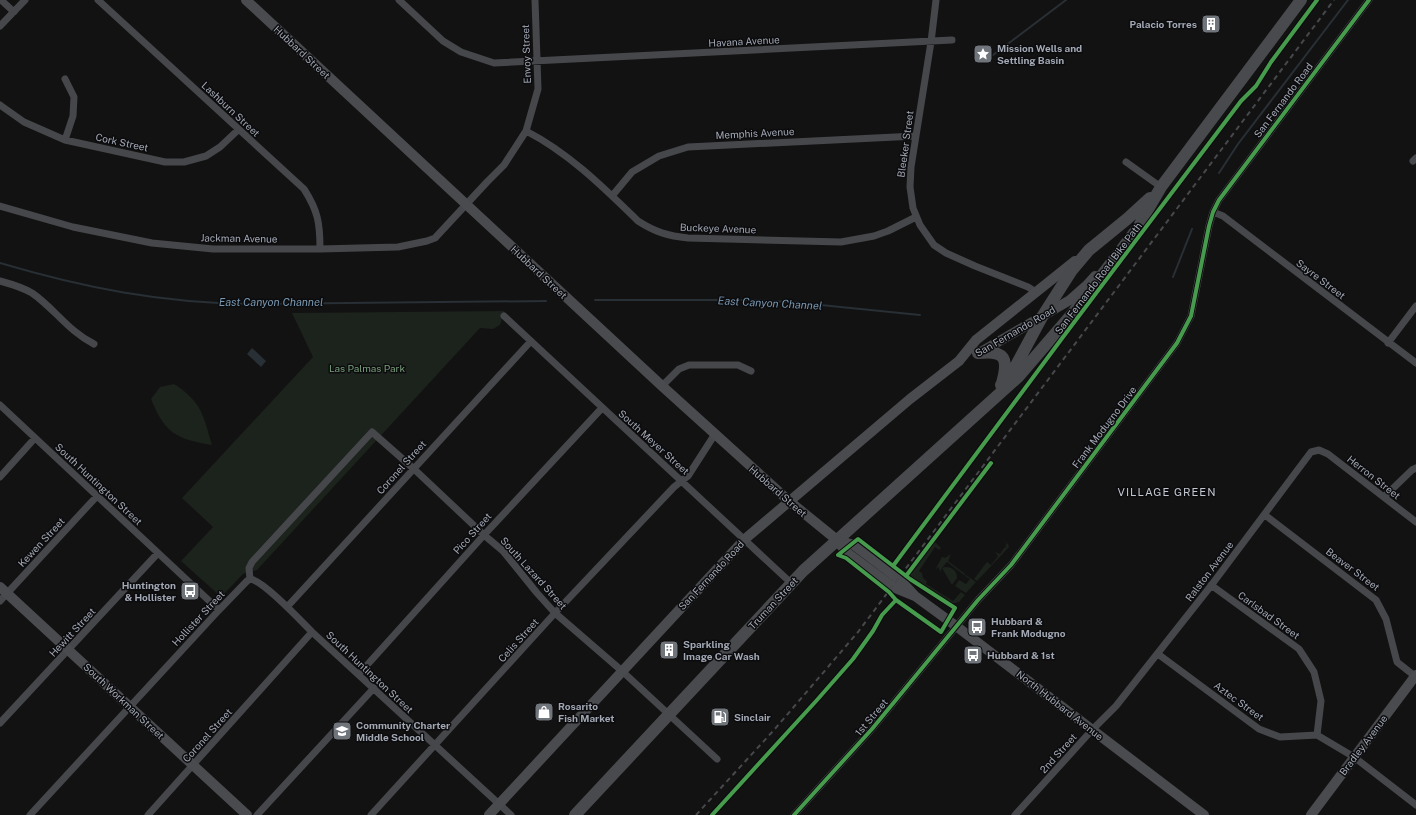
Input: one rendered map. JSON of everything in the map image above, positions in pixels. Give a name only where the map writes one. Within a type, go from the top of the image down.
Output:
[{"type":"main road","name":"Hubbard Street","points":[[246,0],[662,386],[789,501],[837,540],[846,552],[893,587]]},
{"type":"main road","name":"San Fernando Road","points":[[959,361],[978,353],[1042,317],[1070,300],[1087,285],[1146,211],[1161,187],[1301,0]]},
{"type":"main road","name":"San Fernando Road","points":[[489,815],[745,539],[910,400],[959,361],[976,340],[1127,219],[1161,187]]},
{"type":"main road","name":"Truman Street","points":[[575,815],[791,583],[1018,377],[1073,313],[1138,228],[1146,211]]},
{"type":"main road","name":"Truman Street","points":[[986,406],[1013,371],[1042,317],[1064,281],[1089,250]]},
{"type":"main road","points":[[978,353],[996,352],[1001,354],[1004,359],[1006,370],[1002,384]]},
{"type":"main road","name":"Hubbard Street","points":[[837,540],[854,545],[899,579]]},
{"type":"main road","name":"North Hubbard Avenue","points":[[899,579],[915,596],[1204,815]]},
{"type":"main road","name":"North Hubbard Avenue","points":[[893,587],[915,596]]},
{"type":"main road","name":"South Workman Street","points":[[2,594],[69,650],[248,815]]},
{"type":"main road","name":"Bradley Avenue","points":[[1311,815],[1416,676]]},
{"type":"street","points":[[1,0],[14,12]]},
{"type":"street","points":[[0,26],[25,0]]},
{"type":"street","name":"Lashburn Street","points":[[98,0],[304,189],[314,204],[319,219],[320,250]]},
{"type":"street","points":[[400,0],[444,41],[461,52],[494,63],[537,62]]},
{"type":"street","name":"Envoy Street","points":[[466,204],[504,165],[526,131],[537,96],[535,0]]},
{"type":"street","name":"Bleeker Street","points":[[936,0],[910,186],[913,208],[916,217],[934,246],[946,253],[1028,287],[1036,292]]},
{"type":"street","name":"San Fernando Road","points":[[1213,212],[1219,200],[1369,0]]},
{"type":"street","name":"Havana Avenue","points":[[537,62],[952,40]]},
{"type":"street","points":[[65,80],[74,97],[73,116],[65,140]]},
{"type":"street","name":"Cork Street","points":[[0,105],[24,122],[65,140],[165,162],[184,162],[206,156],[220,147],[238,130]]},
{"type":"street","name":"Buckeye Avenue","points":[[526,131],[553,146],[612,196],[638,221],[651,229],[671,236],[688,238],[841,242],[874,236],[888,231],[916,217]]},
{"type":"street","name":"Memphis Avenue","points":[[612,196],[632,172],[660,156],[688,147],[916,136]]},
{"type":"street","points":[[1126,162],[1161,187]]},
{"type":"street","name":"Jackman Avenue","points":[[0,206],[73,227],[152,243],[213,249],[320,250],[398,247],[427,241],[435,238],[466,204]]},
{"type":"street","name":"Sayre Street","points":[[1213,212],[1223,216],[1416,363]]},
{"type":"street","name":"Frank Modugno Drive","points":[[956,626],[1011,565],[1177,342],[1191,316],[1213,212]]},
{"type":"street","points":[[0,281],[23,288],[33,294],[81,338],[94,344]]},
{"type":"street","points":[[1388,343],[1416,306]]},
{"type":"street","name":"South Meyer Street","points":[[504,316],[791,583]]},
{"type":"street","name":"Coronel Street","points":[[287,607],[531,341]]},
{"type":"street","points":[[662,386],[679,370],[689,365],[738,366],[751,371]]},
{"type":"street","name":"South Huntington Street","points":[[0,405],[219,610]]},
{"type":"street","name":"Pico Street","points":[[358,674],[602,408]]},
{"type":"street","name":"South Lazard Street","points":[[250,579],[249,568],[252,562],[372,432],[503,551],[555,613],[622,671],[717,759]]},
{"type":"street","name":"Celis Street","points":[[371,815],[555,613],[688,476],[715,434]]},
{"type":"street","points":[[0,477],[35,438]]},
{"type":"street","name":"Herron Street","points":[[1319,450],[1331,456],[1416,522]]},
{"type":"street","name":"Ralston Avenue","points":[[1116,706],[1211,586],[1309,454],[1319,450]]},
{"type":"street","points":[[1384,497],[1412,470],[1416,468]]},
{"type":"street","name":"Kewen Street","points":[[2,594],[97,496]]},
{"type":"street","name":"Beaver Street","points":[[1265,515],[1376,600],[1386,619],[1397,662],[1416,676]]},
{"type":"street","name":"Hewitt Street","points":[[0,723],[158,553]]},
{"type":"street","name":"South Huntington Street","points":[[250,579],[258,581],[287,607],[312,632],[511,815]]},
{"type":"street","name":"Hollister Street","points":[[30,815],[219,610],[250,579]]},
{"type":"street","name":"Carlsbad Street","points":[[1211,586],[1299,649],[1314,672],[1321,701],[1317,735]]},
{"type":"street","name":"1st Street","points":[[794,815],[872,729],[956,626]]},
{"type":"street","name":"Coronel Street","points":[[148,815],[312,632]]},
{"type":"street","name":"Aztec Street","points":[[1158,654],[1259,729],[1280,738],[1317,735]]},
{"type":"street","points":[[257,815],[374,688]]},
{"type":"street","name":"2nd Street","points":[[1016,815],[1092,730],[1116,706]]},
{"type":"street","points":[[1317,735],[1354,757],[1416,805]]},
{"type":"green space","name":"Las Palmas Park","points":[[504,311],[500,325],[493,329],[480,328],[257,570],[243,574],[224,594],[219,595],[181,561],[213,527],[182,498],[313,357],[292,313]]},
{"type":"green space","points":[[174,384],[196,403],[203,417],[212,445],[190,440],[174,433],[167,427],[156,411],[151,399],[160,387]]},
{"type":"green space","points":[[1003,540],[1008,544],[1009,547],[977,581],[974,579],[987,562],[991,565],[998,556],[995,552],[1000,554],[1004,548],[1007,547],[1005,546],[1007,544]]},
{"type":"green space","points":[[934,541],[941,548],[939,550],[935,547],[919,571],[922,573],[923,578],[927,581],[926,584],[953,601],[961,592],[965,595],[959,602],[951,604],[910,578],[910,573]]},
{"type":"green space","points":[[951,554],[948,561],[965,574],[964,575],[947,562],[941,569],[941,572],[938,567],[935,570],[942,557],[945,558]]},
{"type":"green space","points":[[945,567],[954,570],[956,573],[957,578],[952,585],[942,568]]},
{"type":"green space","points":[[966,575],[976,582],[966,593],[955,586],[959,580],[966,584],[970,579],[965,576]]},
{"type":"shaded area","points":[[252,348],[266,361],[261,367],[247,354]]},
{"type":"waterway","points":[[993,55],[1066,0]]},
{"type":"waterway","name":"East Canyon Channel","points":[[1219,173],[1238,144],[1348,0]]},
{"type":"waterway","name":"East Canyon Channel","points":[[1173,277],[1192,229]]},
{"type":"waterway","name":"East Canyon Channel","points":[[0,263],[93,287],[186,301],[250,304],[546,301]]},
{"type":"waterway","name":"East Canyon Channel","points":[[595,300],[751,300],[791,302],[920,315]]},
{"type":"railway","points":[[696,815],[774,730],[858,632],[1334,0]]},
{"type":"cycle path","name":"San Fernando Road Bike Path","points":[[893,566],[1241,101],[1256,86],[1271,62],[1317,0]]},
{"type":"cycle path","points":[[794,815],[872,729],[978,600],[1011,565],[1177,343],[1191,316],[1209,226],[1213,212],[1219,200],[1369,0]]},
{"type":"cycle path","points":[[906,576],[991,463]]},
{"type":"cycle path","points":[[858,539],[910,579],[955,608],[941,632],[896,600],[889,592],[846,558],[838,555],[858,539]]},
{"type":"cycle path","points":[[712,815],[853,659],[873,631],[882,615],[896,600]]},
{"type":"place","name":"Palacio Torres","points":[[1211,24]]},
{"type":"place","name":"Mission Wells and Settling Basin","points":[[983,54]]},
{"type":"place","name":"Huntington & Hollister","points":[[190,591]]},
{"type":"place","name":"Hubbard & Frank Modugno","points":[[977,627]]},
{"type":"place","name":"Sparkling Image Car Wash","points":[[669,650]]},
{"type":"place","name":"Hubbard & 1st","points":[[973,655]]},
{"type":"place","name":"Rosarito Fish Market","points":[[544,712]]},
{"type":"place","name":"Sinclair","points":[[720,717]]},
{"type":"place","name":"Community Charter Middle School","points":[[342,731]]},
{"type":"district","name":"VILLAGE GREEN","points":[[1167,492]]}]
